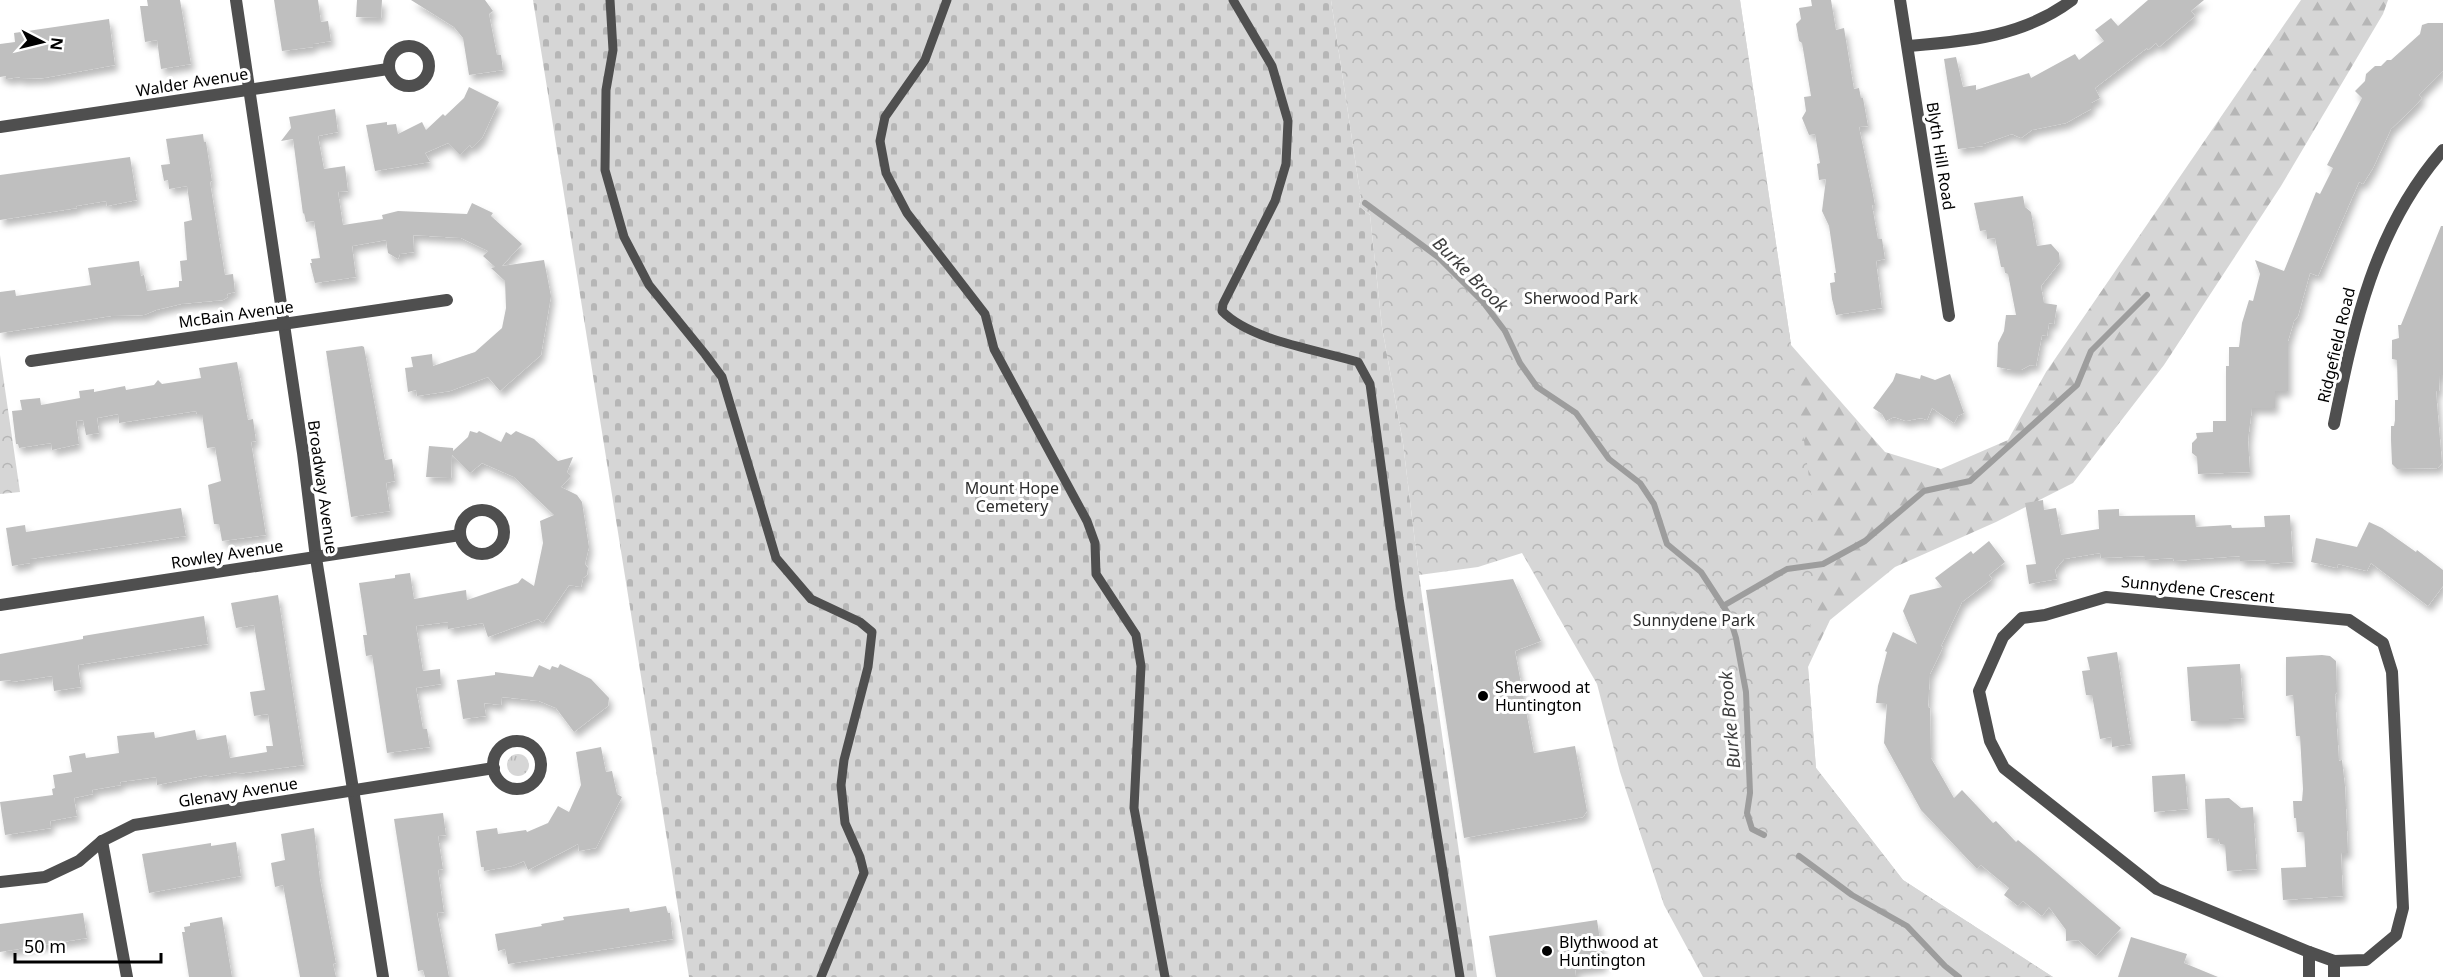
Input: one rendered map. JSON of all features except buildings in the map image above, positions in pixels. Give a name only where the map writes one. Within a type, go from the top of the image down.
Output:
[{"type":"street","name":"Broadway Avenue","points":[[236,0],[316,558],[383,977]]},
{"type":"street","name":"Blyth Hill Road","points":[[1900,0],[1949,316]]},
{"type":"street","points":[[1908,46],[2011,32],[2029,26],[2072,0]]},
{"type":"street","name":"Walder Avenue","points":[[0,127],[388,69]]},
{"type":"street","name":"Ridgefield Road","points":[[2334,424],[2349,348],[2366,286],[2409,197],[2427,169],[2443,150]]},
{"type":"street","name":"McBain Avenue","points":[[31,361],[447,300]]},
{"type":"street","name":"Rowley Avenue","points":[[0,605],[460,535]]},
{"type":"street","name":"Sunnydene Crescent","points":[[2106,597],[2349,620],[2383,643],[2392,672],[2403,908],[2396,935],[2366,960],[2334,961],[2157,889],[2004,768],[1990,741],[1979,691],[2003,637],[2022,618],[2045,615],[2106,597]]},
{"type":"street","name":"Glenavy Avenue","points":[[0,882],[45,877],[79,861],[102,841],[134,825],[494,768]]},
{"type":"street","points":[[102,841],[127,977]]},
{"type":"street","points":[[2308,952],[2309,977]]},
{"type":"street","points":[[2334,961],[2334,977]]},
{"type":"lane","points":[[610,0],[613,50],[606,90],[605,170],[624,237],[649,285],[722,377],[776,558],[809,597],[860,622],[872,632],[867,674],[844,760],[841,785],[845,823],[860,857],[864,873],[821,977]]},
{"type":"lane","points":[[947,0],[925,60],[885,117],[880,141],[882,155],[894,192],[907,213],[985,314],[994,349],[1087,521],[1095,543],[1096,574],[1136,635],[1141,666],[1134,808],[1165,977]]},
{"type":"lane","points":[[1233,0],[1272,66],[1288,121],[1286,164],[1275,201],[1223,304],[1222,311],[1250,329],[1296,347],[1358,362],[1370,384],[1399,598],[1460,977]]},
{"type":"green space","name":"Mount Hope Cemetery","points":[[533,0],[1331,0],[1361,199],[1359,206],[1370,215],[1382,327],[1403,443],[1419,575],[1477,977],[689,977]]},
{"type":"green space","name":"Sherwood Park","points":[[1331,0],[1740,0],[1816,529],[1808,667],[1816,768],[1903,880],[2053,977],[1703,977],[1664,905],[1620,772],[1597,684],[1522,553],[1478,567],[1419,575],[1403,443],[1382,327],[1370,215],[1359,206],[1361,199]]},
{"type":"green space","points":[[1716,0],[1740,0],[1791,345],[1885,452],[1941,469],[2008,440],[2046,372],[2301,0],[2388,0],[2383,14],[2281,186],[2164,365],[2073,483],[1996,522],[1895,567],[1830,620],[1808,667],[1816,768],[1903,880],[2053,977],[2016,977],[1825,819],[1659,328]]},
{"type":"green space","points":[[0,355],[20,492],[0,494]]},
{"type":"green space","points":[[518,754],[526,757],[529,765],[526,773],[518,776],[510,773],[507,765],[510,757]]},
{"type":"waterway","name":"Burke Brook","points":[[1365,203],[1438,257],[1483,302],[1505,331],[1520,363],[1537,387],[1576,413],[1609,459],[1640,483],[1654,504],[1667,544],[1701,572],[1729,615],[1736,638],[1746,692],[1750,793],[1747,813],[1752,829],[1764,835]]},
{"type":"waterway","points":[[1723,606],[1787,569],[1823,564],[1865,541],[1924,491],[1970,481],[2077,385],[2091,351],[2147,295]]},
{"type":"waterway","name":"Burke Brook","points":[[1799,856],[1852,895],[1907,926],[1945,966],[1959,977]]},
{"type":"place","name":"Sherwood at Huntington","points":[[1483,696]]},
{"type":"place","name":"Blythwood at Huntington","points":[[1547,951]]},
{"type":"park label","name":"Sunnydene Park","points":[[1694,620]]}]
